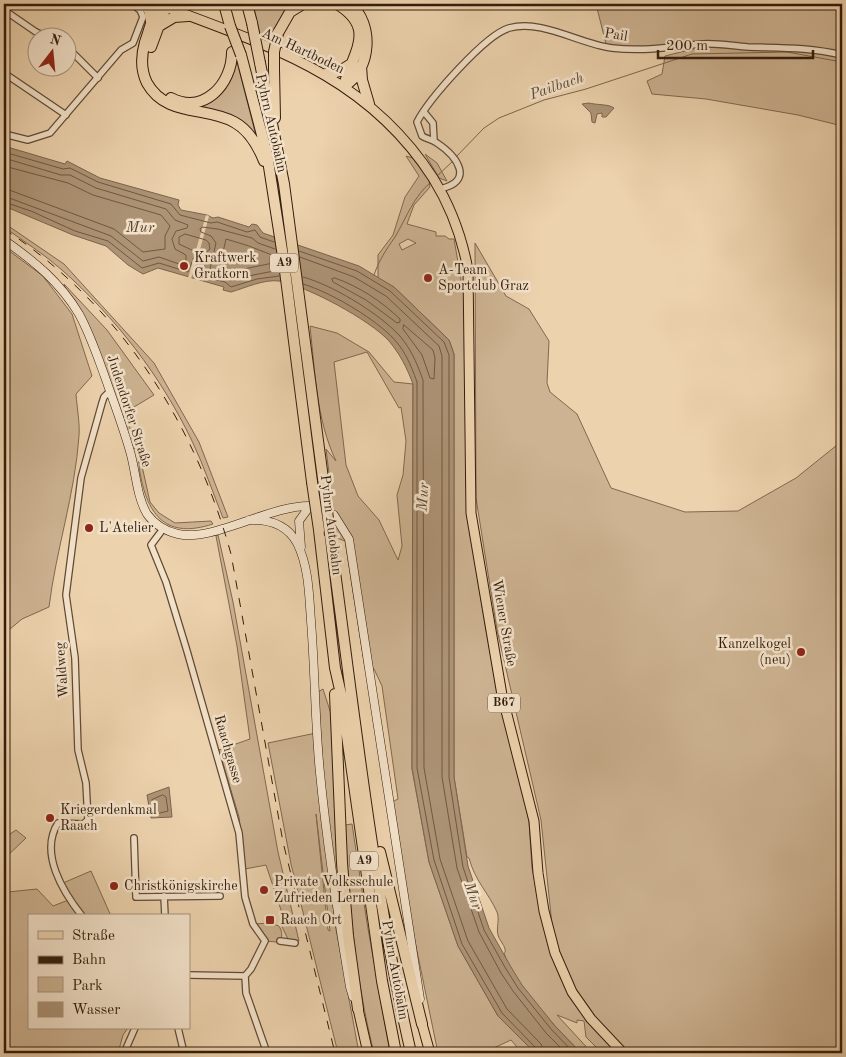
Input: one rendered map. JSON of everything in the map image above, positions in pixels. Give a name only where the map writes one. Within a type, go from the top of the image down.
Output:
[{"type":"highway","points":[[144,4],[149,10],[154,26],[142,60],[145,80],[154,93],[175,107],[221,116],[236,123],[251,136],[270,176]]},
{"type":"highway","name":"Pyhrn Autobahn","points":[[247,4],[284,184],[330,535],[384,919],[411,1053]]},
{"type":"highway","points":[[275,134],[274,52],[278,34],[290,12],[303,4]]},
{"type":"highway","points":[[337,4],[352,16],[358,29],[360,37],[357,64],[369,104]]},
{"type":"highway","points":[[344,86],[367,46],[360,14],[350,4]]},
{"type":"highway","points":[[160,5],[148,59],[150,72],[161,91],[174,100],[191,102],[204,101],[222,87],[236,54],[226,8]]},
{"type":"highway","points":[[154,26],[166,20],[188,16]]},
{"type":"highway","name":"Pyhrn Autobahn","points":[[236,54],[265,146],[284,263],[335,668],[341,694],[382,981],[396,1053]]},
{"type":"highway","points":[[326,74],[357,64]]},
{"type":"highway","points":[[335,668],[342,863],[348,936],[358,1009]]},
{"type":"highway","points":[[363,775],[422,1024]]},
{"type":"main road","name":"Am Hartboden","points":[[160,5],[290,57],[326,74],[369,104],[406,140],[435,183]]},
{"type":"main road","name":"Wiener Straße","points":[[435,183],[460,234],[468,270],[471,513],[502,695],[534,821],[538,873],[544,911],[555,953],[572,992],[591,1020],[622,1053]]},
{"type":"main road","name":"Judendorfer Straße","points":[[4,240],[40,267],[70,300],[91,339],[110,391],[132,456],[144,506],[151,519],[165,530]]},
{"type":"main road","points":[[165,530],[191,535],[283,509],[310,506],[301,516],[298,527],[310,608],[320,772],[332,880],[350,987],[358,1009],[368,1053]]},
{"type":"main road","points":[[334,515],[349,539],[408,933],[420,995],[422,1024],[430,1053]]},
{"type":"main road","points":[[249,520],[267,520],[284,528],[293,538],[303,557]]},
{"type":"street","points":[[4,134],[18,139],[39,138],[50,132],[121,50],[133,43],[143,18],[140,10],[132,4]]},
{"type":"street","points":[[4,10],[30,28]]},
{"type":"street","name":"Pail","points":[[424,112],[487,40],[508,28],[544,29],[607,48],[625,50],[653,51],[703,44],[793,46],[842,55]]},
{"type":"street","points":[[78,58],[98,78]]},
{"type":"street","points":[[4,73],[66,115]]},
{"type":"street","points":[[434,141],[433,124],[424,112],[417,122],[422,136],[434,141],[449,152],[458,165],[460,175],[458,182],[452,187],[435,183]]},
{"type":"street","name":"Waldweg","points":[[80,914],[70,901],[52,863],[51,848],[54,830],[58,823],[83,824],[88,820],[89,813],[86,783],[78,750],[75,658],[66,595],[81,478],[104,397],[110,391]]},
{"type":"street","name":"Raachgasse","points":[[165,530],[151,545],[184,642],[239,832],[245,897],[253,924],[264,941],[251,970],[245,976]]},
{"type":"street","points":[[134,838],[136,897],[220,896]]},
{"type":"street","points":[[164,896],[165,914]]},
{"type":"street","points":[[280,941],[296,943]]},
{"type":"street","points":[[190,975],[245,976],[246,992],[267,1053]]},
{"type":"street","points":[[124,1053],[134,1030]]},
{"type":"street","points":[[178,1030],[184,1053]]},
{"type":"green space","points":[[253,4],[295,4],[271,43],[261,39]]},
{"type":"green space","points":[[596,4],[842,4],[842,55],[718,45],[607,48]]},
{"type":"green space","points":[[159,12],[161,12],[159,18],[148,47]]},
{"type":"green space","points":[[701,47],[812,51],[842,57],[842,126],[798,115],[706,99],[652,94],[647,81],[662,74],[665,56]]},
{"type":"green space","points":[[235,54],[256,136],[226,115],[180,106],[164,100],[154,91],[148,80],[146,64],[151,83],[161,96],[175,103],[190,105],[206,101],[220,91],[230,76]]},
{"type":"green space","points":[[425,154],[437,163],[447,181],[439,178]]},
{"type":"green space","points":[[406,156],[416,159],[434,185],[429,181],[430,187],[414,205],[407,224],[436,232],[436,236],[454,239],[465,303],[466,484],[470,532],[486,630],[495,679],[523,790],[529,822],[532,868],[549,949],[560,977],[580,1009],[555,953],[541,820],[497,630],[476,498],[475,243],[506,296],[529,309],[549,341],[547,383],[550,392],[577,414],[611,488],[685,512],[738,511],[796,478],[842,441],[842,1053],[623,1053],[599,1033],[617,1053],[602,1053],[586,1037],[584,1021],[577,1020],[577,1023],[557,1015],[592,1053],[581,1053],[538,1007],[510,967],[498,935],[497,912],[467,857],[454,777],[454,354],[449,340],[394,287],[378,278],[378,255],[393,235],[405,197],[419,176]],"holes":[[[408,239],[416,243],[402,250],[399,244]]]},
{"type":"green space","points":[[4,223],[64,264],[154,363],[199,442],[228,517],[223,518],[192,441],[180,417],[166,393],[135,349],[82,288],[48,258],[4,227]]},
{"type":"green space","points":[[4,247],[43,276],[72,314],[92,376],[76,394],[79,421],[77,458],[49,607],[22,619],[10,629],[4,629]]},
{"type":"green space","points":[[64,284],[107,330],[154,395],[124,413],[138,448],[150,502],[159,513],[175,523],[211,521],[213,524],[183,529],[162,521],[154,512],[148,502],[137,454],[131,444],[95,339],[70,300]]},
{"type":"green space","points":[[310,326],[337,333],[369,352],[394,382],[413,384],[412,769],[429,862],[458,946],[498,1016],[535,1053],[522,1053],[511,1040],[483,1053],[438,1053],[409,912],[392,802],[398,799],[382,686],[374,669],[365,668],[345,541],[337,538],[326,449],[336,461],[329,445],[320,412]],"holes":[[[367,352],[399,408],[401,407],[406,441],[403,475],[397,495],[402,546],[398,560],[379,520],[358,496],[346,465],[334,362]]]},
{"type":"green space","points":[[218,535],[233,602],[278,852],[299,941],[289,941],[282,927],[285,922],[266,865],[245,869],[239,817],[219,750],[250,739],[237,646],[216,536]]},
{"type":"green space","points":[[323,689],[333,720],[342,910],[339,911],[324,785],[318,692]]},
{"type":"green space","points":[[316,733],[335,924],[359,1053],[338,1053],[291,864],[268,743]],"holes":[[[316,814],[330,931],[328,930]]]},
{"type":"green space","points":[[352,824],[390,1053],[374,1053],[362,997],[351,911],[345,825]]},
{"type":"green space","points":[[16,830],[26,838],[4,859],[4,838]]},
{"type":"green space","points":[[91,871],[110,914],[28,914],[28,1030],[127,1030],[123,1035],[118,1053],[4,1053],[4,891],[37,889],[53,906],[71,899],[63,883]]},
{"type":"green space","points":[[270,923],[279,926],[281,930],[282,937],[277,942],[265,941],[253,924]]},
{"type":"water","points":[[589,103],[614,108],[606,117],[602,117],[602,113],[597,114],[595,123],[592,122],[591,113],[582,104]]},
{"type":"water","name":"Mur","points":[[4,146],[65,164],[67,161],[100,178],[179,200],[178,205],[181,210],[213,218],[218,217],[249,227],[252,224],[257,225],[263,233],[359,266],[394,287],[449,340],[454,354],[454,777],[468,866],[489,928],[511,967],[522,985],[555,1026],[581,1053],[535,1053],[498,1016],[458,946],[429,862],[412,768],[413,384],[400,356],[389,341],[368,323],[337,305],[291,284],[273,281],[231,292],[223,290],[224,287],[158,268],[143,274],[128,265],[106,246],[73,235],[4,206]]},
{"type":"water","points":[[169,787],[172,817],[151,818],[147,795]]},
{"type":"pier","points":[[206,215],[209,216],[191,279],[188,278]]},
{"type":"waterway","name":"Pailbach","points":[[455,158],[484,128],[499,118],[544,100],[586,89],[692,54],[787,52],[842,62]]},
{"type":"waterway","name":"Pailbach","points":[[436,177],[453,161]]},
{"type":"waterway","name":"Pailbach","points":[[374,275],[380,260],[419,194],[431,182]]},
{"type":"railway","points":[[4,229],[45,259],[83,293],[117,330],[147,370],[174,413],[197,458],[216,506],[231,554],[283,842],[335,1053]]},
{"type":"place","name":"Kraftwerk Gratkorn","points":[[184,266]]},
{"type":"place","name":"A-Team Sportclub Graz","points":[[428,278]]},
{"type":"place","name":"L'Atelier","points":[[89,528]]},
{"type":"place","name":"Kanzelkogel (neu)","points":[[801,652]]},
{"type":"place","name":"Kriegerdenkmal Raach","points":[[50,818]]},
{"type":"place","name":"Christkönigskirche","points":[[114,886]]},
{"type":"place","name":"Private Volksschule Zufrieden Lernen","points":[[264,890]]},
{"type":"place","name":"Raach Ort","points":[[270,920]]}]
